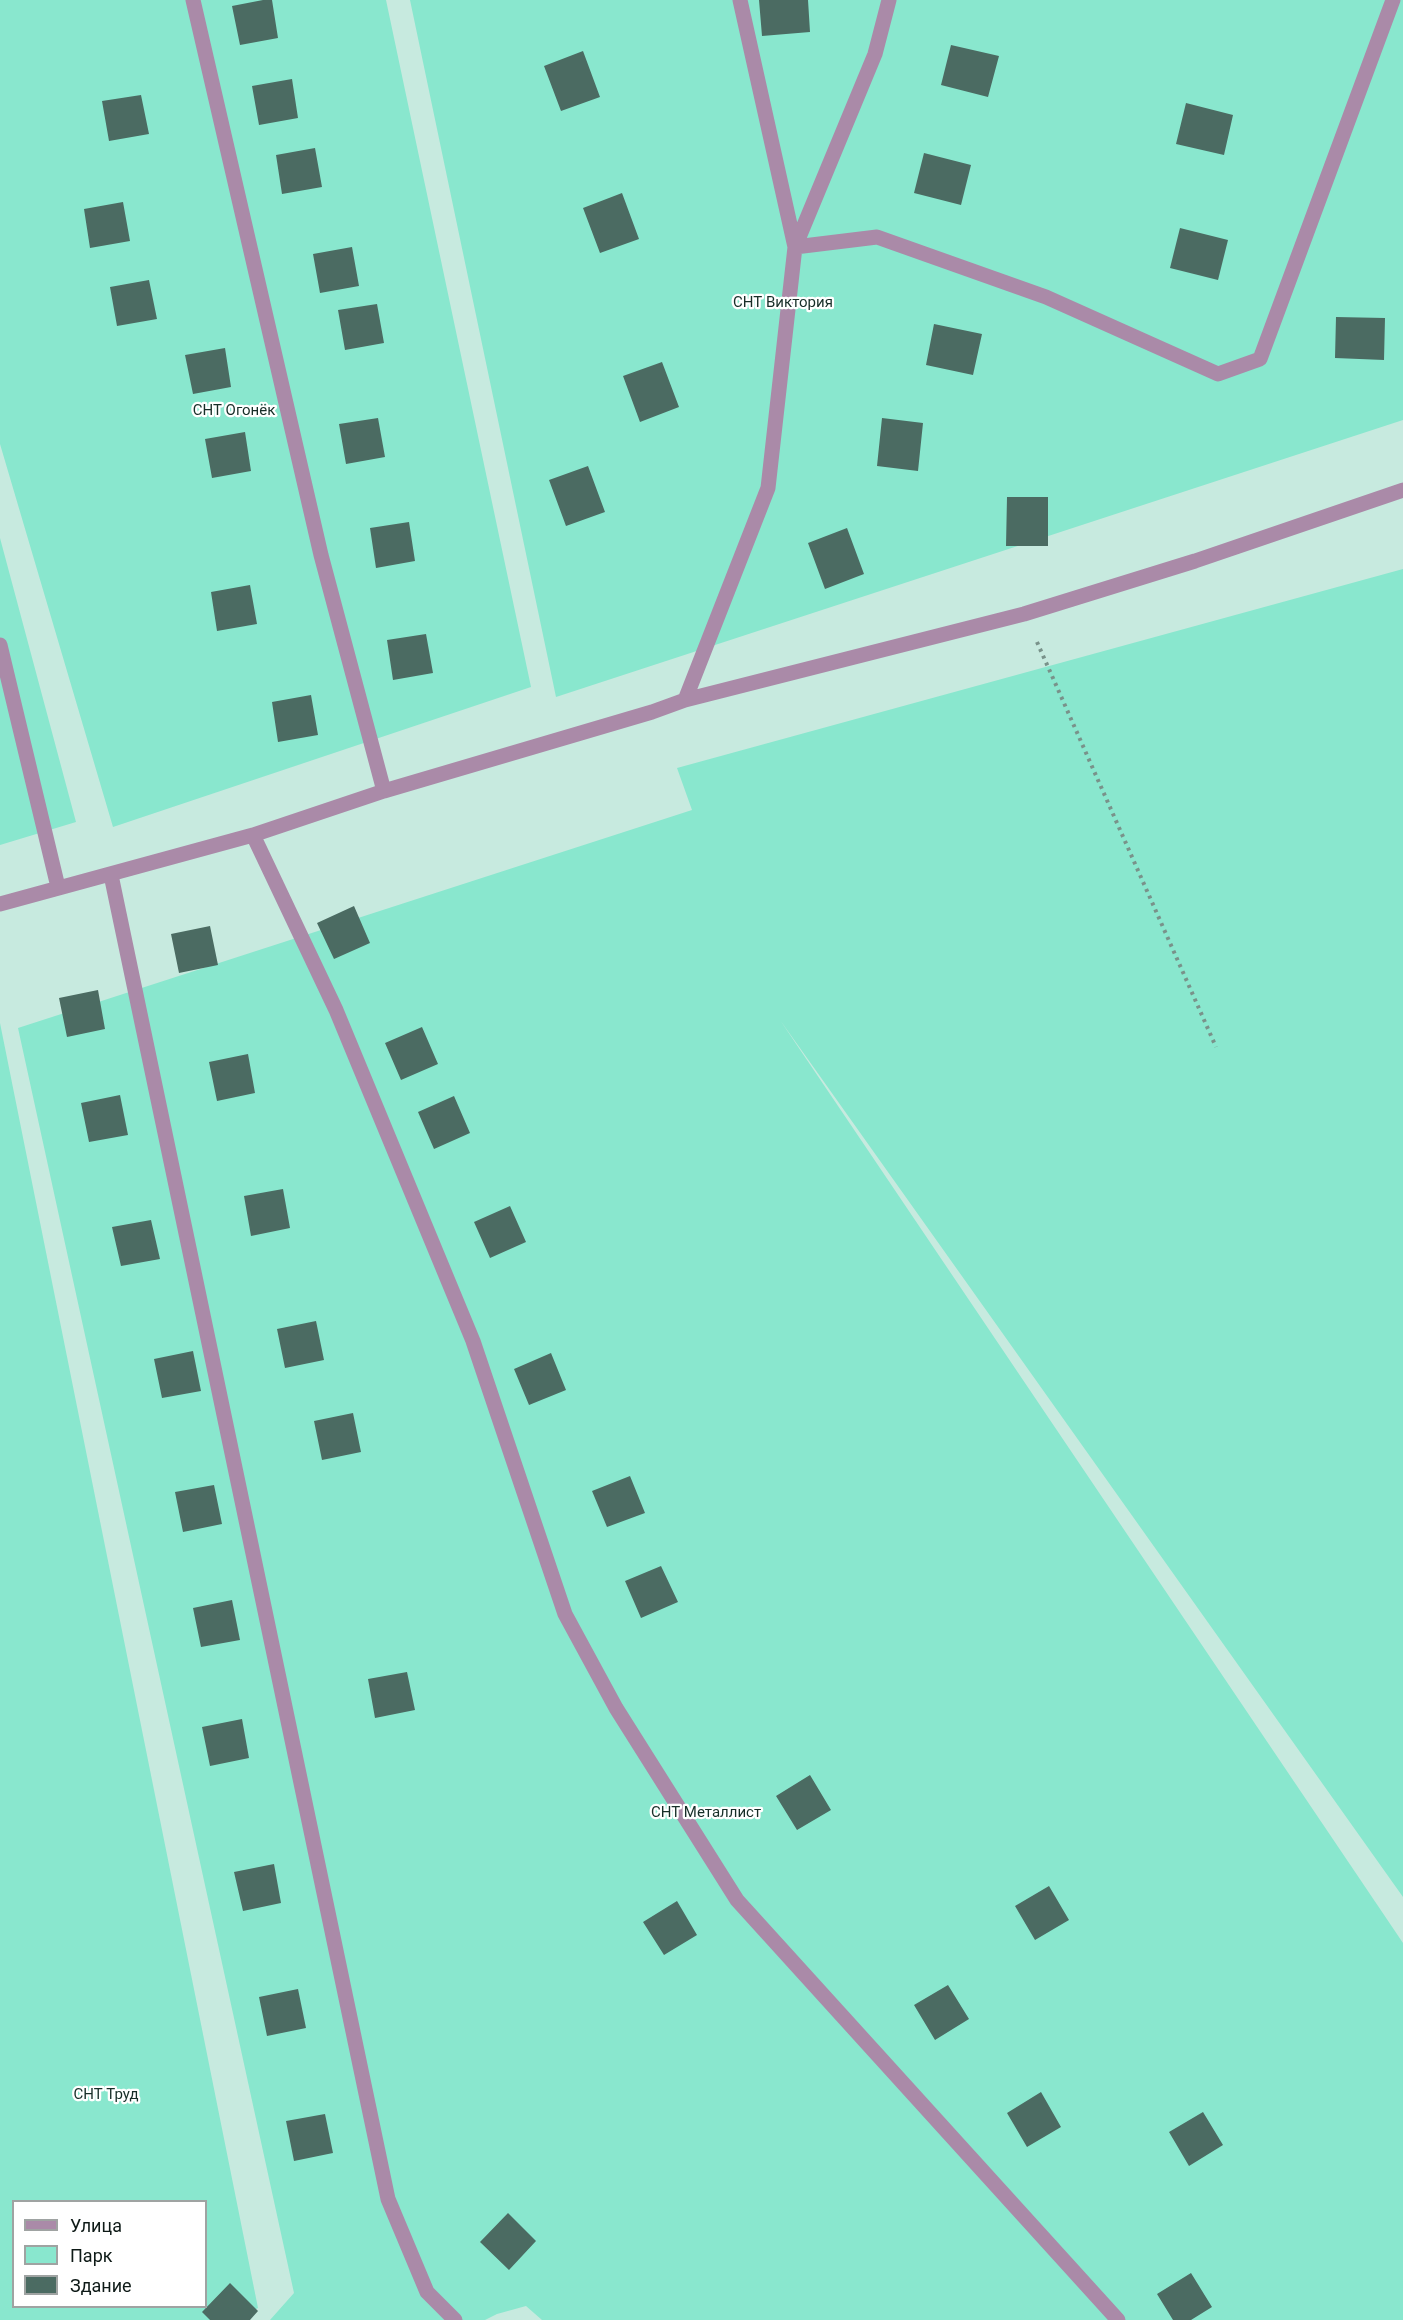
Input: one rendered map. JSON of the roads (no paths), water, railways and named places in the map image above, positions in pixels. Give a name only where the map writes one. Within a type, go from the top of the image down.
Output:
[{"type":"street","points":[[193,0],[321,555],[384,791]]},
{"type":"street","points":[[740,0],[795,247]]},
{"type":"street","points":[[685,700],[768,488],[795,247],[875,54],[889,0]]},
{"type":"street","points":[[795,247],[877,237],[1046,297],[1218,374],[1260,359],[1393,0]]},
{"type":"street","points":[[0,904],[253,835],[384,791],[652,712],[685,700],[1024,614],[1195,561],[1403,490]]},
{"type":"street","points":[[0,645],[58,887]]},
{"type":"street","points":[[253,835],[336,1010],[473,1341],[565,1614],[616,1708],[737,1900],[1118,2320]]},
{"type":"street","points":[[111,874],[388,2199],[427,2292],[455,2320]]},
{"type":"park label","name":"СНТ Виктория","points":[[783,303]]},
{"type":"park label","name":"СНТ Огонёк","points":[[234,411]]},
{"type":"park label","name":"СНТ Металлист","points":[[706,1813]]},
{"type":"park label","name":"СНТ Труд","points":[[106,2095]]}]
